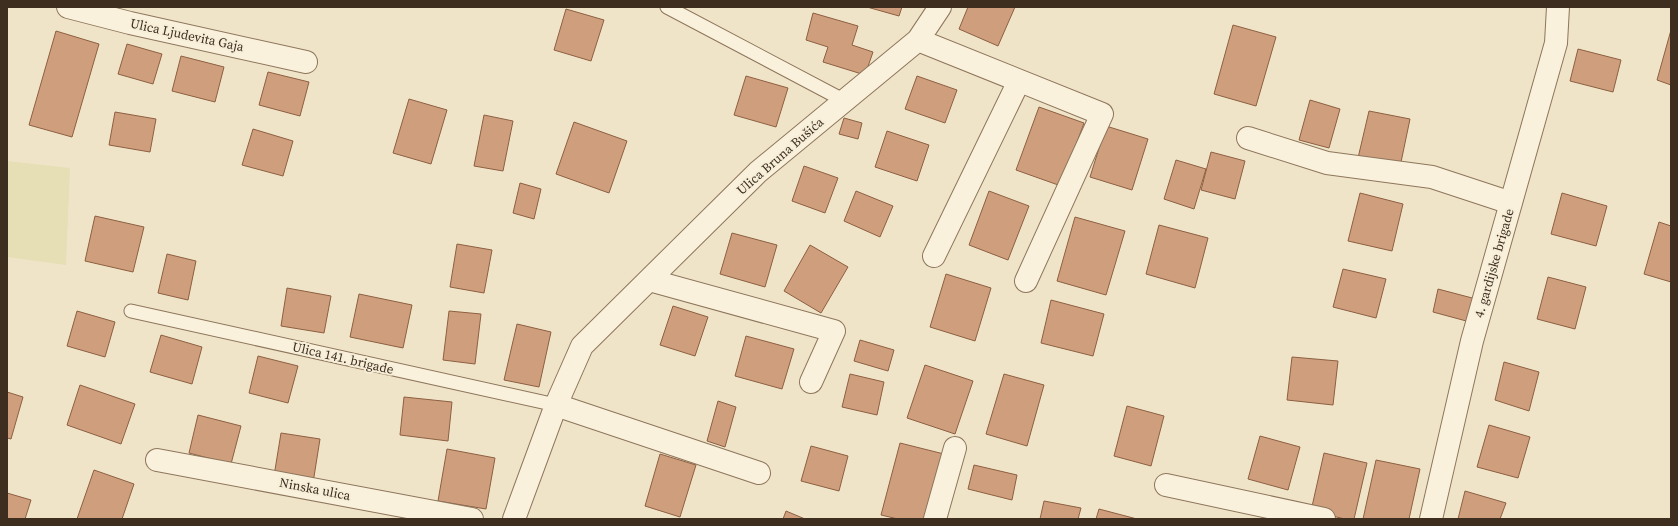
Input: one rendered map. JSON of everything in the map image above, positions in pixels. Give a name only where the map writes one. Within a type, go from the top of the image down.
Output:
[{"type":"street","name":"Ulica Ljudevita Gaja","points":[[68,7],[130,23],[306,62]]},
{"type":"street","name":"Ulica Bruna Bušića","points":[[514,519],[556,405],[582,346],[758,172],[918,40],[940,7]]},
{"type":"street","name":"4. gardijske brigade","points":[[1431,519],[1472,341],[1556,44],[1558,7]]},
{"type":"street","points":[[918,40],[1102,114],[1026,281]]},
{"type":"street","points":[[934,256],[1019,81]]},
{"type":"street","points":[[1248,138],[1327,163],[1432,178],[1511,203]]},
{"type":"street","points":[[650,280],[834,331],[811,382]]},
{"type":"street","points":[[556,405],[759,473]]},
{"type":"street","points":[[935,519],[955,448]]},
{"type":"street","name":"Ninska ulica","points":[[158,460],[472,519]]},
{"type":"street","points":[[1166,485],[1324,519]]},
{"type":"lane","points":[[667,7],[845,101]]},
{"type":"lane","name":"Ulica 141. brigade","points":[[131,311],[556,405]]},
{"type":"shaded area","points":[[7,161],[70,168],[66,265],[7,257]]},
{"type":"building","points":[[867,7],[902,7],[899,16]]},
{"type":"building","points":[[968,7],[1015,7],[998,46],[959,29]]},
{"type":"building","points":[[566,9],[604,20],[591,61],[554,50]]},
{"type":"building","points":[[813,13],[858,26],[852,45],[873,52],[865,75],[823,62],[828,47],[806,40]]},
{"type":"building","points":[[1233,25],[1276,37],[1256,106],[1214,94]]},
{"type":"building","points":[[1671,30],[1671,85],[1657,80]]},
{"type":"building","points":[[56,31],[99,44],[72,137],[29,125]]},
{"type":"building","points":[[127,44],[162,54],[153,84],[118,74]]},
{"type":"building","points":[[1578,49],[1621,60],[1613,92],[1570,81]]},
{"type":"building","points":[[181,56],[224,67],[215,102],[172,91]]},
{"type":"building","points":[[268,72],[309,82],[300,116],[259,105]]},
{"type":"building","points":[[746,76],[788,88],[776,127],[734,115]]},
{"type":"building","points":[[917,76],[957,90],[945,123],[905,109]]},
{"type":"building","points":[[409,99],[447,110],[431,164],[393,153]]},
{"type":"building","points":[[1310,100],[1340,109],[1329,148],[1299,140]]},
{"type":"building","points":[[1039,107],[1084,123],[1061,186],[1016,170]]},
{"type":"building","points":[[1369,111],[1410,119],[1400,167],[1358,158]]},
{"type":"building","points":[[115,112],[156,119],[150,152],[109,145]]},
{"type":"building","points":[[484,115],[513,121],[503,171],[474,166]]},
{"type":"building","points":[[844,118],[862,123],[858,139],[839,134]]},
{"type":"building","points":[[574,122],[627,141],[609,193],[556,174]]},
{"type":"building","points":[[1106,126],[1148,139],[1132,190],[1090,177]]},
{"type":"building","points":[[253,129],[293,141],[283,176],[242,165]]},
{"type":"building","points":[[887,131],[929,145],[917,181],[875,167]]},
{"type":"building","points":[[1211,152],[1245,161],[1235,199],[1201,190]]},
{"type":"building","points":[[1176,160],[1206,169],[1194,209],[1164,199]]},
{"type":"building","points":[[804,166],[838,178],[825,213],[792,201]]},
{"type":"building","points":[[520,183],[541,189],[534,219],[513,213]]},
{"type":"building","points":[[856,191],[893,206],[880,237],[844,221]]},
{"type":"building","points":[[989,191],[1029,206],[1008,260],[969,245]]},
{"type":"building","points":[[1360,193],[1403,204],[1392,251],[1348,241]]},
{"type":"building","points":[[1562,193],[1607,206],[1596,246],[1551,234]]},
{"type":"building","points":[[95,216],[144,227],[133,272],[85,261]]},
{"type":"building","points":[[1075,217],[1125,231],[1106,295],[1057,281]]},
{"type":"building","points":[[1659,222],[1671,226],[1671,282],[1644,274]]},
{"type":"building","points":[[1159,225],[1208,238],[1195,288],[1146,274]]},
{"type":"building","points":[[732,233],[777,245],[765,287],[720,274]]},
{"type":"building","points":[[457,244],[492,250],[484,293],[450,287]]},
{"type":"building","points":[[810,245],[848,267],[821,313],[784,291]]},
{"type":"building","points":[[167,254],[196,261],[188,300],[158,293]]},
{"type":"building","points":[[1343,269],[1386,279],[1376,318],[1333,307]]},
{"type":"building","points":[[946,274],[991,288],[975,341],[930,327]]},
{"type":"building","points":[[1548,277],[1586,287],[1575,329],[1537,319]]},
{"type":"building","points":[[287,288],[331,296],[324,333],[281,326]]},
{"type":"building","points":[[1438,289],[1476,299],[1470,322],[1433,312]]},
{"type":"building","points":[[359,294],[412,305],[403,348],[350,337]]},
{"type":"building","points":[[1051,300],[1104,314],[1093,356],[1041,343]]},
{"type":"building","points":[[673,306],[708,317],[695,356],[660,345]]},
{"type":"building","points":[[77,311],[115,322],[105,357],[67,346]]},
{"type":"building","points":[[449,311],[481,314],[475,364],[443,360]]},
{"type":"building","points":[[517,324],[551,332],[539,387],[504,380]]},
{"type":"building","points":[[161,335],[202,347],[192,384],[150,372]]},
{"type":"building","points":[[746,336],[794,349],[782,389],[735,376]]},
{"type":"building","points":[[860,340],[894,350],[888,371],[854,361]]},
{"type":"building","points":[[258,356],[298,366],[288,403],[249,393]]},
{"type":"building","points":[[1292,357],[1338,361],[1333,405],[1287,400]]},
{"type":"building","points":[[1504,362],[1539,372],[1529,411],[1495,400]]},
{"type":"building","points":[[925,365],[973,381],[955,434],[907,418]]},
{"type":"building","points":[[850,374],[884,382],[877,415],[842,407]]},
{"type":"building","points":[[1004,374],[1044,385],[1027,446],[986,434]]},
{"type":"building","points":[[80,385],[135,404],[121,444],[67,425]]},
{"type":"building","points":[[7,392],[23,397],[11,439],[7,438]]},
{"type":"building","points":[[404,397],[452,402],[448,441],[400,435]]},
{"type":"building","points":[[718,401],[736,407],[725,447],[707,441]]},
{"type":"building","points":[[1127,406],[1164,416],[1151,466],[1114,456]]},
{"type":"building","points":[[198,415],[241,426],[231,464],[189,453]]},
{"type":"building","points":[[1489,425],[1530,437],[1518,478],[1477,467]]},
{"type":"building","points":[[281,433],[320,439],[313,483],[274,476]]},
{"type":"building","points":[[1260,436],[1300,447],[1288,490],[1248,479]]},
{"type":"building","points":[[900,443],[944,454],[927,519],[898,519],[881,515]]},
{"type":"building","points":[[811,446],[848,456],[839,491],[801,481]]},
{"type":"building","points":[[447,449],[495,458],[486,509],[438,501]]},
{"type":"building","points":[[1324,453],[1367,463],[1354,519],[1345,519],[1311,511]]},
{"type":"building","points":[[660,454],[696,465],[680,517],[645,506]]},
{"type":"building","points":[[1376,460],[1420,469],[1409,519],[1363,519]]},
{"type":"building","points":[[974,465],[1017,475],[1012,500],[968,489]]},
{"type":"building","points":[[94,470],[134,484],[122,519],[77,519]]},
{"type":"building","points":[[1465,491],[1506,503],[1500,519],[1458,519]]},
{"type":"building","points":[[7,493],[31,500],[25,519],[7,519]]},
{"type":"building","points":[[1044,501],[1081,508],[1078,519],[1040,519]]},
{"type":"building","points":[[1099,509],[1137,519],[1096,519]]},
{"type":"building","points":[[786,511],[805,519],[783,519]]}]
